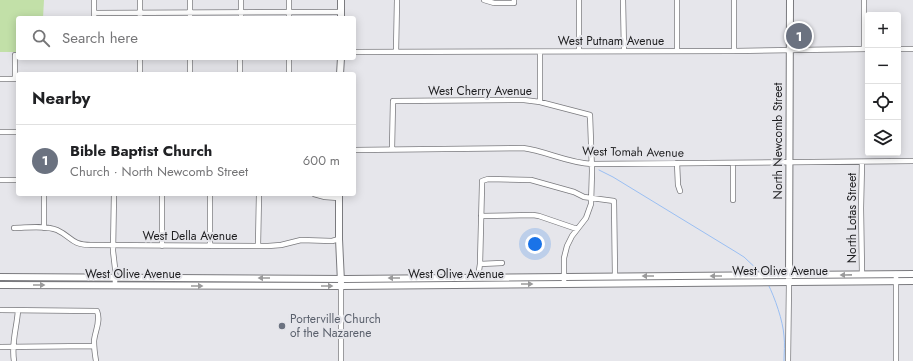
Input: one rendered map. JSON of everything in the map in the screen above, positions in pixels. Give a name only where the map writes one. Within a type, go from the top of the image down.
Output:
[{"type":"main road","points":[[341,0],[341,15]]},
{"type":"main road","name":"North Newcomb Street","points":[[789,279],[790,0]]},
{"type":"main road","points":[[340,60],[340,72]]},
{"type":"main road","points":[[339,196],[341,286]]},
{"type":"main road","name":"West Olive Avenue","points":[[0,285],[341,286],[564,284],[789,279],[862,274],[913,274]]},
{"type":"main road","name":"West Olive Avenue","points":[[0,278],[615,276],[913,281]]},
{"type":"street","points":[[94,0],[94,15],[140,12],[289,12],[341,15]]},
{"type":"street","points":[[140,0],[140,16]]},
{"type":"street","points":[[190,0],[190,16]]},
{"type":"street","points":[[241,0],[241,16]]},
{"type":"street","points":[[289,0],[289,16]]},
{"type":"street","points":[[396,0],[396,52]]},
{"type":"street","points":[[484,0],[492,2],[514,1]]},
{"type":"street","points":[[579,0],[579,51]]},
{"type":"street","points":[[624,0],[624,51]]},
{"type":"street","points":[[677,0],[677,51]]},
{"type":"street","points":[[734,0],[734,51]]},
{"type":"street","points":[[864,0],[866,48]]},
{"type":"street","name":"West Putnam Avenue","points":[[356,52],[734,51],[865,49]]},
{"type":"street","points":[[901,49],[913,49]]},
{"type":"street","points":[[540,52],[540,102]]},
{"type":"street","points":[[0,79],[16,79],[15,55]]},
{"type":"street","points":[[140,60],[140,72]]},
{"type":"street","points":[[190,60],[190,72]]},
{"type":"street","points":[[240,60],[240,72]]},
{"type":"street","points":[[289,60],[289,72]]},
{"type":"street","name":"West Cherry Avenue","points":[[392,149],[393,101],[519,100],[540,102],[590,115],[592,164]]},
{"type":"street","points":[[0,132],[16,132]]},
{"type":"street","name":"West Tomah Avenue","points":[[356,150],[523,148],[576,162],[592,164],[913,162]]},
{"type":"street","name":"North Lotas Street","points":[[862,162],[862,274]]},
{"type":"street","points":[[677,163],[678,185],[680,192]]},
{"type":"street","points":[[733,163],[733,200]]},
{"type":"street","points":[[564,284],[566,250],[572,236],[581,224],[590,207],[592,164]]},
{"type":"street","points":[[0,180],[16,180]]},
{"type":"street","points":[[478,277],[480,264],[482,182],[488,180],[531,180],[574,192],[584,197],[614,201],[615,276]]},
{"type":"street","points":[[44,196],[44,228]]},
{"type":"street","points":[[114,196],[113,246],[115,285]]},
{"type":"street","points":[[162,196],[162,246]]},
{"type":"street","points":[[210,196],[210,246]]},
{"type":"street","points":[[258,246],[259,196]]},
{"type":"street","points":[[321,196],[339,196]]},
{"type":"street","points":[[481,216],[533,215],[577,229]]},
{"type":"street","name":"West Della Avenue","points":[[14,228],[44,228],[57,230],[82,245],[258,246],[281,245],[301,240],[332,241],[339,239]]},
{"type":"street","points":[[480,264],[502,263]]},
{"type":"street","points":[[896,274],[896,361]]},
{"type":"street","points":[[788,361],[789,279]]},
{"type":"street","points":[[341,286],[342,361]]},
{"type":"street","points":[[0,310],[97,311],[98,319],[94,340],[96,361]]},
{"type":"street","points":[[14,361],[13,346],[14,335],[18,322],[18,310]]},
{"type":"street","points":[[0,346],[94,346]]},
{"type":"green space","points":[[0,0],[44,0],[43,16],[16,16],[16,52],[0,52]]},
{"type":"waterway","points":[[599,170],[613,177],[744,257],[761,273]]},
{"type":"waterway","points":[[768,284],[776,303],[782,324],[784,361]]},
{"type":"place","name":"Bible Baptist Church","points":[[799,36]]},
{"type":"place","name":"Porterville Church of the Nazarene","points":[[282,326]]}]
